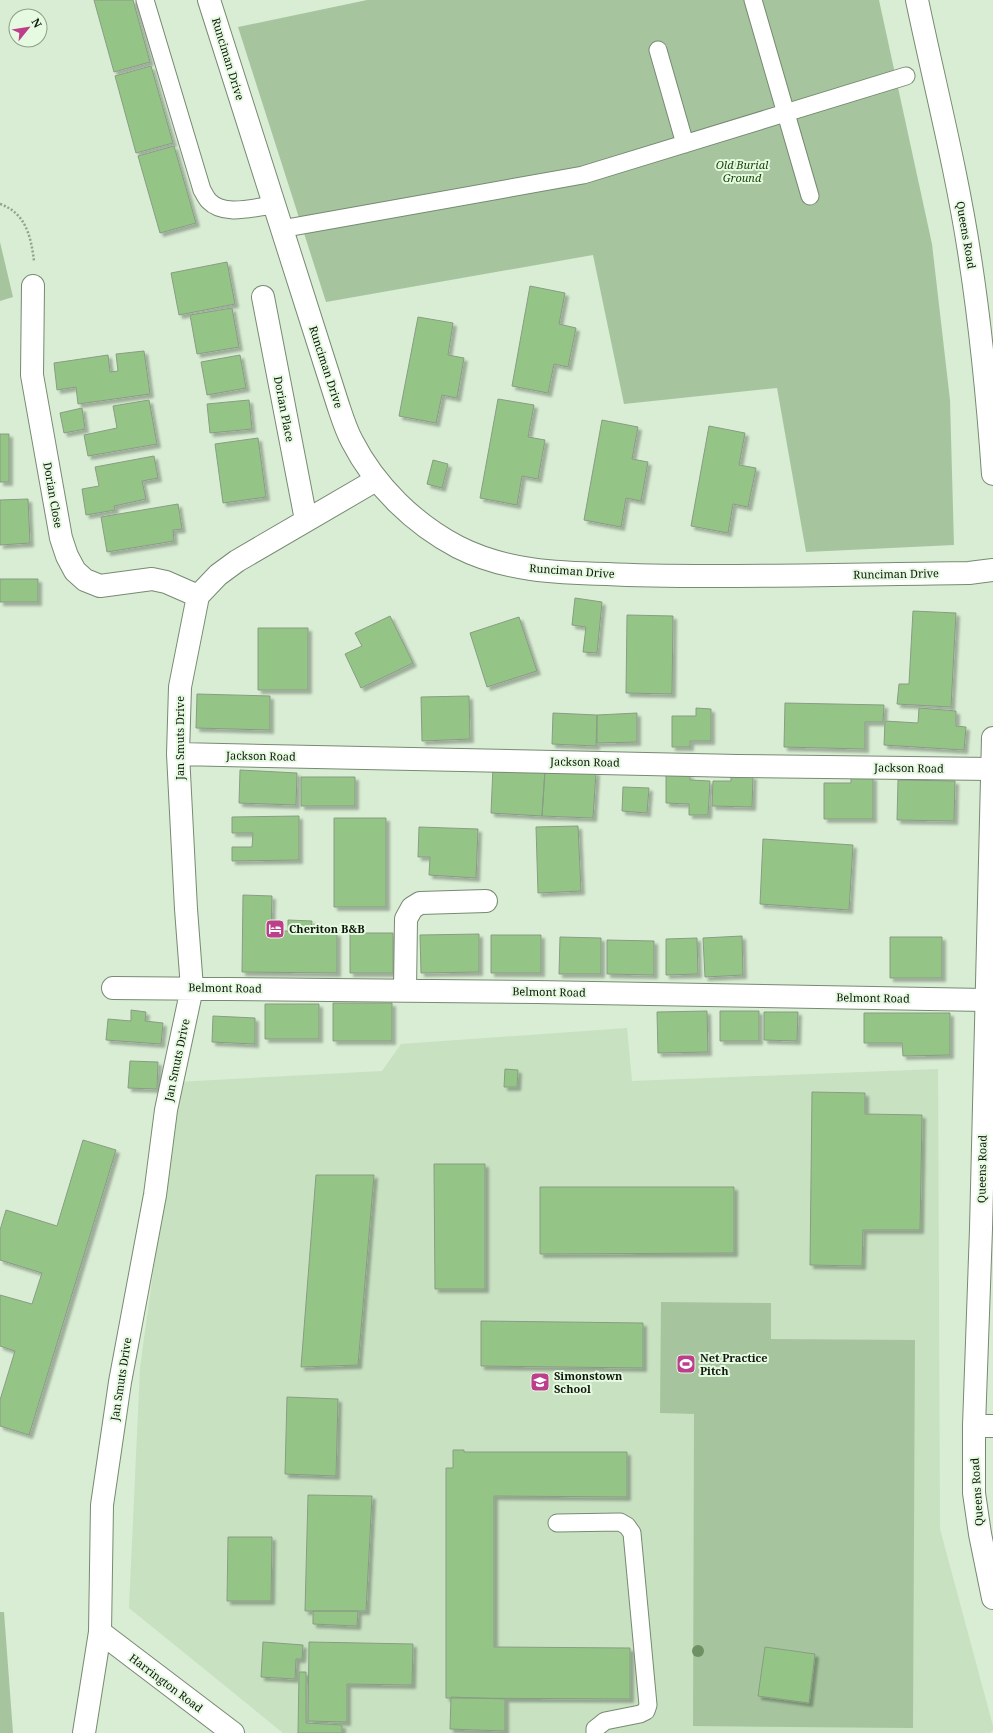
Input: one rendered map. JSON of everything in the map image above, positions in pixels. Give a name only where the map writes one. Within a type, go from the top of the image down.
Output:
[{"type":"street","name":"Runciman Drive","points":[[209,0],[281,229],[338,405],[352,442],[376,480],[412,517],[437,535],[460,548],[493,561],[538,571],[676,576],[922,574],[993,570]]},
{"type":"street","name":"Queens Road","points":[[917,0],[956,180],[970,257],[984,364],[993,474]]},
{"type":"street","name":"Dorian Close","points":[[33,286],[32,375],[60,538],[67,556],[75,571],[85,580],[100,586],[152,579],[166,582],[198,596]]},
{"type":"street","name":"Dorian Place","points":[[263,297],[306,520]]},
{"type":"street","points":[[198,596],[218,574],[237,561],[376,480]]},
{"type":"street","name":"Jan Smuts Drive","points":[[84,1733],[87,1701],[100,1632],[102,1505],[116,1405],[154,1195],[166,1110],[192,988],[178,754],[180,687],[198,596]]},
{"type":"street","name":"Queens Road","points":[[993,738],[985,1000],[981,1229],[983,1426],[974,1493],[980,1534],[993,1598]]},
{"type":"street","name":"Jackson Road","points":[[178,754],[738,766],[992,769]]},
{"type":"street","points":[[405,990],[406,919],[412,908],[420,903],[486,901]]},
{"type":"street","name":"Belmont Road","points":[[113,988],[405,990],[985,1000]]},
{"type":"street","name":"Harrington Road","points":[[100,1632],[233,1733]]},
{"type":"lane","points":[[145,0],[202,190],[208,201],[218,207],[232,210],[274,205]]},
{"type":"lane","points":[[753,0],[810,196]]},
{"type":"lane","points":[[658,50],[685,144]]},
{"type":"lane","points":[[281,229],[583,175],[906,76]]},
{"type":"lane","points":[[557,1523],[620,1522],[628,1526],[632,1533],[648,1705],[646,1710],[640,1714],[605,1721],[595,1729],[595,1733]]},
{"type":"path","points":[[0,204],[18,214],[30,234],[34,261],[33,286]]},
{"type":"shaded area","name":"Simonstown School","points":[[627,1028],[632,1081],[938,1069],[940,1529],[993,1726],[993,1730],[990,1733],[283,1733],[129,1608],[140,1368],[168,1164],[177,1082],[382,1071],[401,1044]],"holes":[[[434,1164],[485,1164],[485,1288],[435,1288]],[[316,1175],[374,1175],[358,1365],[301,1367]],[[540,1187],[734,1188],[734,1253],[540,1254]],[[481,1321],[643,1323],[643,1368],[481,1366]],[[287,1397],[338,1399],[336,1475],[285,1474]],[[453,1450],[464,1450],[464,1452],[627,1452],[627,1497],[494,1496],[494,1647],[630,1648],[630,1699],[451,1697]],[[308,1495],[372,1496],[366,1611],[305,1611]],[[228,1537],[272,1538],[271,1601],[227,1601]],[[309,1643],[412,1644],[412,1685],[347,1684],[347,1721],[309,1721]]]},
{"type":"green space","name":"Old Burial Ground","points":[[367,0],[879,0],[932,244],[950,400],[954,545],[806,552],[777,388],[624,404],[593,255],[326,302],[238,27]]},
{"type":"green space","points":[[0,242],[13,297],[0,301]]},
{"type":"green space","points":[[661,1302],[771,1303],[771,1339],[915,1340],[913,1728],[693,1726],[694,1414],[660,1413]]},
{"type":"green space","points":[[0,1612],[4,1612],[13,1733],[0,1733]]},
{"type":"building","points":[[94,0],[133,0],[150,62],[114,72]]},
{"type":"building","points":[[151,66],[173,143],[136,153],[115,76]]},
{"type":"building","points":[[174,146],[196,223],[160,233],[138,156]]},
{"type":"building","points":[[227,262],[235,304],[179,315],[171,273]]},
{"type":"building","points":[[530,286],[565,293],[559,324],[576,328],[568,367],[554,364],[548,393],[512,386]]},
{"type":"building","points":[[232,308],[239,347],[197,354],[190,315]]},
{"type":"building","points":[[418,317],[453,323],[448,355],[464,358],[457,398],[442,395],[436,423],[399,416]]},
{"type":"building","points":[[144,351],[150,394],[78,404],[76,387],[57,390],[54,363],[108,355],[110,372],[118,371],[116,354]]},
{"type":"building","points":[[240,355],[246,388],[207,395],[201,362]]},
{"type":"building","points":[[498,399],[534,405],[528,437],[545,440],[538,479],[522,476],[517,505],[480,498]]},
{"type":"building","points":[[149,400],[157,444],[88,456],[84,435],[117,428],[113,406]]},
{"type":"building","points":[[249,400],[252,429],[210,433],[207,404]]},
{"type":"building","points":[[82,408],[85,429],[64,433],[60,413]]},
{"type":"building","points":[[602,420],[638,427],[632,459],[648,462],[641,501],[626,498],[621,527],[584,520]]},
{"type":"building","points":[[709,426],[745,433],[739,465],[756,468],[748,507],[733,504],[728,533],[691,526]]},
{"type":"building","points":[[0,434],[9,434],[9,482],[0,482]]},
{"type":"building","points":[[258,438],[266,497],[223,503],[215,444]]},
{"type":"building","points":[[154,456],[158,478],[142,481],[146,499],[114,506],[115,510],[86,515],[82,489],[99,486],[95,467]]},
{"type":"building","points":[[433,460],[448,464],[442,488],[427,484]]},
{"type":"building","points":[[28,499],[30,543],[0,545],[0,500]]},
{"type":"building","points":[[178,504],[182,529],[173,530],[174,541],[107,552],[101,517]]},
{"type":"building","points":[[0,579],[38,579],[38,602],[0,602]]},
{"type":"building","points":[[575,598],[602,602],[597,653],[583,652],[586,627],[572,625]]},
{"type":"building","points":[[913,611],[956,613],[951,707],[897,704],[899,684],[909,684]]},
{"type":"building","points":[[627,615],[673,616],[672,694],[626,693]]},
{"type":"building","points":[[390,616],[413,663],[361,688],[345,654],[362,646],[355,633]]},
{"type":"building","points":[[519,617],[537,671],[487,687],[470,633]]},
{"type":"building","points":[[258,628],[308,628],[308,690],[258,690]]},
{"type":"building","points":[[197,694],[270,696],[270,730],[196,728]]},
{"type":"building","points":[[469,696],[470,739],[422,741],[421,697]]},
{"type":"building","points":[[785,703],[884,705],[883,722],[865,722],[865,749],[784,747]]},
{"type":"building","points":[[696,708],[711,709],[711,741],[690,741],[690,747],[672,747],[672,716],[696,716]]},
{"type":"building","points":[[919,708],[956,711],[956,726],[966,727],[964,750],[884,745],[885,721],[918,723]]},
{"type":"building","points":[[553,713],[597,715],[596,746],[552,744]]},
{"type":"building","points":[[637,713],[637,742],[597,743],[597,715]]},
{"type":"building","points":[[493,767],[545,770],[542,816],[491,813]]},
{"type":"building","points":[[240,770],[297,773],[296,805],[239,803]]},
{"type":"building","points":[[545,770],[596,772],[593,818],[542,816]]},
{"type":"building","points":[[666,773],[690,775],[690,780],[710,781],[708,815],[689,815],[689,804],[666,803]]},
{"type":"building","points":[[731,776],[753,776],[752,807],[712,806],[713,781],[731,781]]},
{"type":"building","points":[[851,776],[873,777],[873,819],[824,819],[824,783],[851,783]]},
{"type":"building","points":[[301,777],[355,777],[355,806],[301,806]]},
{"type":"building","points":[[898,780],[955,781],[954,821],[897,820]]},
{"type":"building","points":[[623,787],[649,788],[647,813],[622,811]]},
{"type":"building","points":[[299,816],[299,860],[232,861],[232,847],[252,847],[253,833],[232,833],[232,817]]},
{"type":"building","points":[[334,818],[386,818],[386,907],[334,907]]},
{"type":"building","points":[[578,826],[581,891],[538,893],[536,827]]},
{"type":"building","points":[[419,827],[478,829],[476,878],[429,875],[430,857],[418,857]]},
{"type":"building","points":[[763,839],[853,845],[849,910],[760,904]]},
{"type":"building","points":[[243,895],[272,896],[271,931],[288,931],[288,920],[312,921],[311,932],[337,933],[337,973],[242,972]]},
{"type":"building","points":[[350,933],[393,933],[393,973],[350,973]]},
{"type":"building","points":[[479,934],[479,972],[421,973],[420,935]]},
{"type":"building","points":[[491,935],[541,935],[541,973],[491,973]]},
{"type":"building","points":[[742,936],[743,975],[705,977],[703,938]]},
{"type":"building","points":[[560,937],[601,938],[601,974],[559,974]]},
{"type":"building","points":[[890,937],[942,937],[942,978],[890,978]]},
{"type":"building","points":[[697,938],[698,974],[666,975],[666,939]]},
{"type":"building","points":[[607,940],[654,941],[654,975],[607,974]]},
{"type":"building","points":[[333,1003],[392,1003],[392,1041],[333,1041]]},
{"type":"building","points":[[265,1004],[319,1004],[319,1039],[265,1039]]},
{"type":"building","points":[[131,1010],[146,1012],[145,1021],[163,1023],[161,1044],[106,1040],[108,1019],[131,1021]]},
{"type":"building","points":[[707,1011],[708,1052],[658,1053],[657,1012]]},
{"type":"building","points":[[720,1011],[759,1011],[759,1041],[720,1041]]},
{"type":"building","points":[[764,1012],[798,1012],[797,1041],[764,1040]]},
{"type":"building","points":[[864,1013],[950,1013],[950,1055],[903,1056],[902,1043],[864,1043]]},
{"type":"building","points":[[213,1016],[255,1018],[255,1044],[212,1042]]},
{"type":"building","points":[[130,1061],[158,1062],[157,1089],[128,1088]]},
{"type":"building","points":[[505,1069],[518,1070],[517,1087],[504,1087]]},
{"type":"building","points":[[812,1092],[865,1093],[865,1114],[922,1115],[920,1230],[863,1230],[862,1266],[810,1265]]},
{"type":"building","points":[[83,1140],[116,1150],[29,1435],[0,1426],[0,1400],[15,1351],[0,1346],[0,1295],[32,1304],[42,1273],[0,1260],[0,1230],[6,1210],[57,1226]]},
{"type":"building","points":[[434,1164],[485,1164],[485,1289],[435,1289]]},
{"type":"building","points":[[316,1175],[374,1175],[358,1365],[301,1367]]},
{"type":"building","points":[[540,1187],[734,1187],[734,1253],[540,1254]]},
{"type":"building","points":[[481,1321],[643,1323],[643,1368],[481,1366]]},
{"type":"building","points":[[287,1397],[338,1399],[336,1476],[285,1474]]},
{"type":"building","points":[[453,1450],[464,1450],[464,1452],[627,1452],[627,1497],[494,1496],[494,1647],[630,1648],[630,1699],[446,1698],[446,1468],[453,1468]]},
{"type":"building","points":[[308,1495],[372,1496],[366,1611],[305,1611]]},
{"type":"building","points":[[228,1537],[272,1537],[271,1601],[227,1601]]},
{"type":"building","points":[[313,1611],[358,1611],[357,1626],[313,1624]]},
{"type":"building","points":[[263,1642],[303,1645],[302,1659],[296,1659],[295,1679],[261,1677]]},
{"type":"building","points":[[309,1642],[413,1644],[412,1685],[347,1684],[347,1722],[308,1721]]},
{"type":"building","points":[[765,1647],[815,1654],[809,1703],[758,1696]]},
{"type":"building","points":[[299,1672],[306,1672],[306,1723],[342,1725],[342,1733],[298,1733]]},
{"type":"building","points":[[451,1697],[505,1699],[505,1731],[450,1729]]},
{"type":"place","name":"Cheriton B&B","points":[[275,929]]},
{"type":"place","name":"Net Practice Pitch","points":[[686,1364]]},
{"type":"place","name":"Simonstown School","points":[[540,1382]]}]
